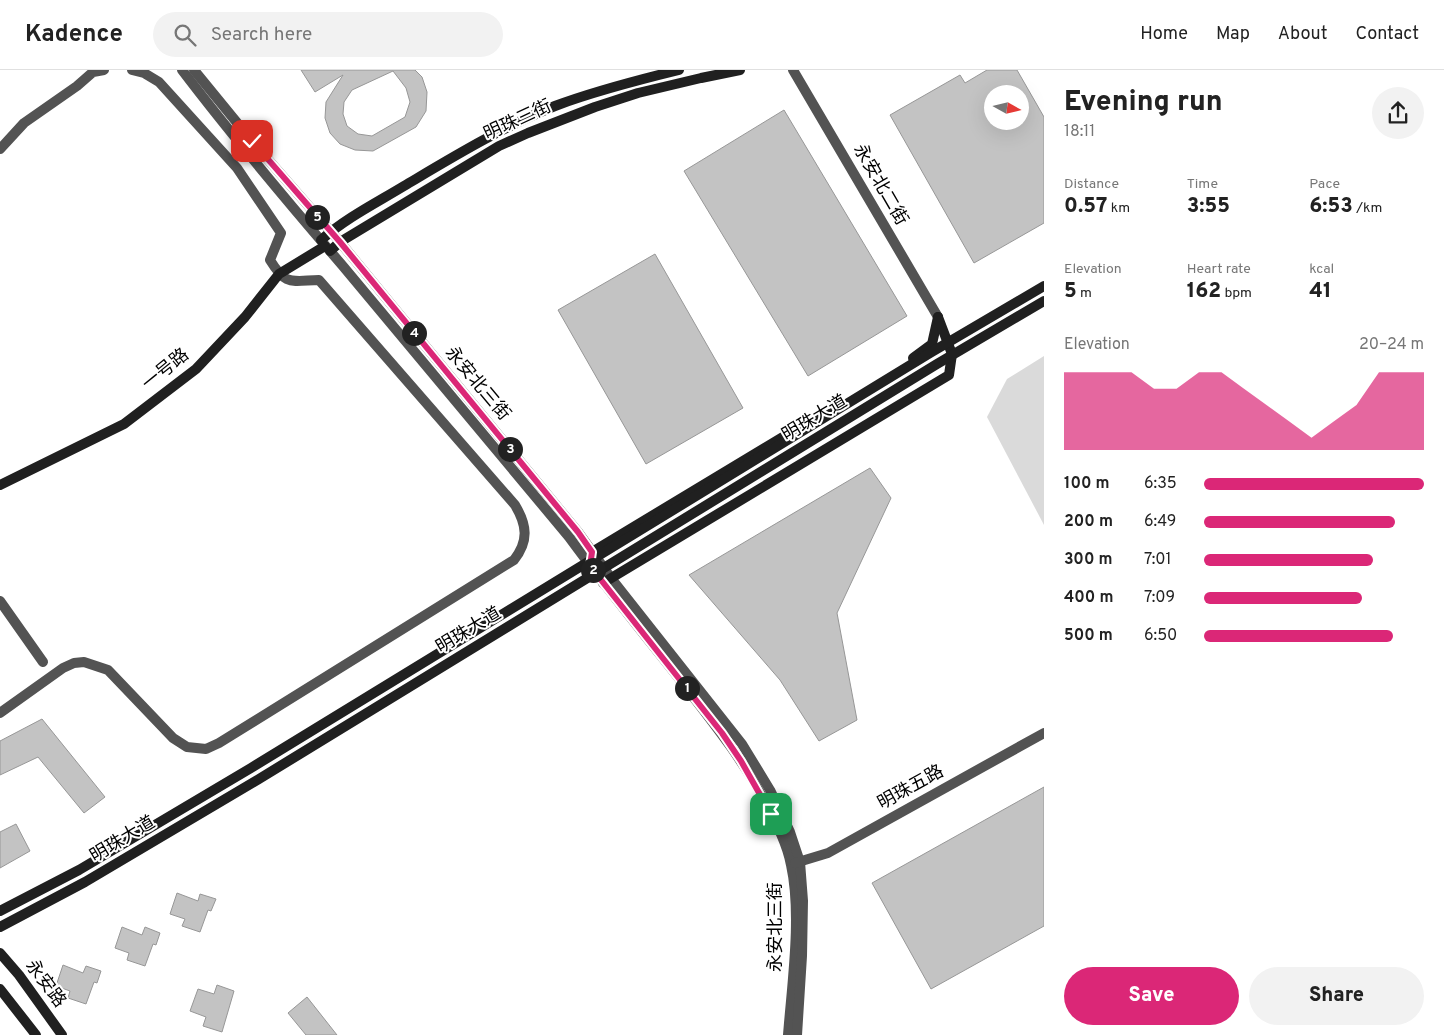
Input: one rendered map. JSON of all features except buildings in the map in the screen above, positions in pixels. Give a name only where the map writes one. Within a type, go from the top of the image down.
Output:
[{"type":"street","points":[[0,149],[24,123],[93,72],[104,70]]},
{"type":"street","points":[[0,713],[63,668],[74,663],[84,662],[108,670],[173,738],[186,747],[206,749],[228,738],[514,560],[522,550],[525,539],[525,528],[515,505],[319,280],[287,281],[279,274],[270,260],[281,233],[236,168],[159,82],[144,73],[132,70]]},
{"type":"street","name":"永安北三街","points":[[182,70],[229,131],[569,537],[590,566],[607,581]]},
{"type":"street","name":"永安北三街","points":[[194,70],[252,141],[340,242],[578,532],[592,552],[607,581],[741,761],[796,863],[803,921],[797,1035]]},
{"type":"street","name":"明珠三街","points":[[325,246],[330,232],[448,160],[524,120],[585,96],[680,70]]},
{"type":"street","name":"明珠三街","points":[[325,246],[340,242],[513,139],[561,119],[620,99],[740,70]]},
{"type":"street","name":"永安北二街","points":[[793,70],[938,317]]},
{"type":"street","name":"一号路","points":[[0,486],[106,433],[131,418],[196,369],[245,317],[279,274],[325,246]]},
{"type":"street","name":"明珠大道","points":[[0,911],[79,870],[251,768],[930,353],[1044,286]]},
{"type":"street","name":"明珠大道","points":[[0,927],[85,882],[258,779],[937,364],[1044,301]]},
{"type":"street","name":"明珠大道","points":[[592,552],[921,354],[932,344],[938,317]]},
{"type":"street","name":"明珠大道","points":[[607,581],[949,375],[952,354],[938,317]]},
{"type":"street","points":[[590,566],[592,552]]},
{"type":"street","points":[[0,601],[43,662]]},
{"type":"street","name":"明珠五路","points":[[796,863],[828,853],[1044,733]]},
{"type":"street","name":"永安北三街","points":[[788,1035],[795,922],[796,863]]},
{"type":"street","name":"永安路","points":[[1,956],[19,975],[62,1035]]},
{"type":"street","points":[[0,989],[36,1035]]},
{"type":"shaded area","points":[[1044,356],[1044,525],[987,417],[1007,379]]},
{"type":"route","points":[[252,141],[340,242],[578,532],[592,552],[590,566],[722,733],[741,761],[771,814]]}]
